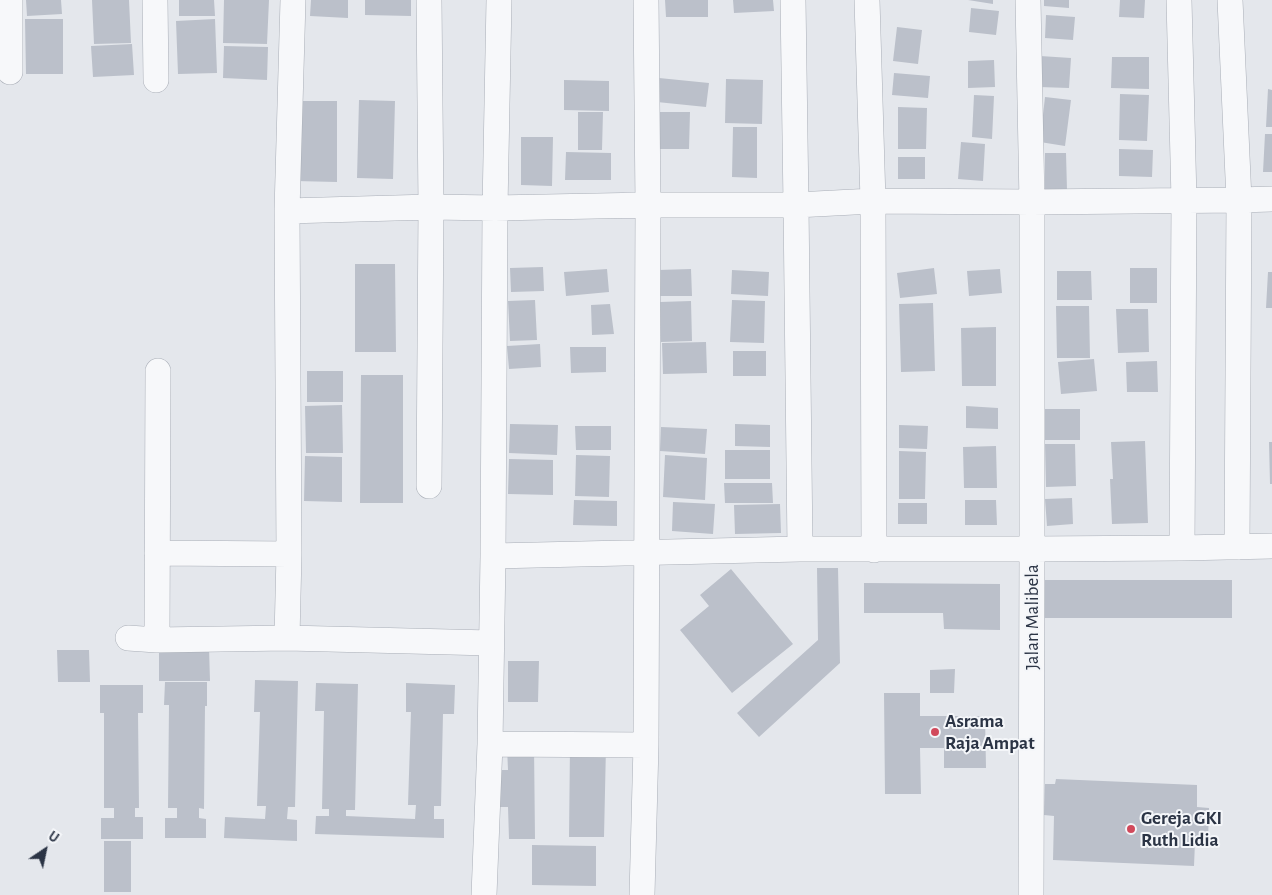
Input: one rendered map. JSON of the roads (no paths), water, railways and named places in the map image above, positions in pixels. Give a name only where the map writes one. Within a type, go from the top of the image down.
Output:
[{"type":"street","points":[[10,0],[10,72]]},
{"type":"street","points":[[155,0],[156,80]]},
{"type":"street","points":[[287,638],[288,211],[293,0]]},
{"type":"street","points":[[429,0],[431,207],[429,486]]},
{"type":"street","points":[[484,895],[490,744],[499,0]]},
{"type":"street","points":[[642,895],[646,745],[647,552],[648,205],[646,0]]},
{"type":"street","points":[[793,0],[800,549]]},
{"type":"street","points":[[867,0],[873,201],[874,550]]},
{"type":"street","points":[[493,556],[800,549],[1032,549],[1032,202],[1028,0]]},
{"type":"street","points":[[1178,0],[1184,200],[1182,548]]},
{"type":"street","points":[[1230,0],[1239,200],[1237,547]]},
{"type":"street","points":[[288,211],[431,207],[796,205],[873,201],[1272,200]]},
{"type":"street","points":[[157,640],[158,371]]},
{"type":"street","name":"Jalan Malibela","points":[[1031,895],[1032,549],[1272,546]]},
{"type":"street","points":[[156,553],[288,554]]},
{"type":"street","points":[[128,638],[157,640],[287,638],[491,643]]},
{"type":"street","points":[[490,744],[646,745]]},
{"type":"place","name":"Asrama Raja Ampat","points":[[935,732]]},
{"type":"place","name":"Gereja GKI Ruth Lidia","points":[[1131,829]]}]
